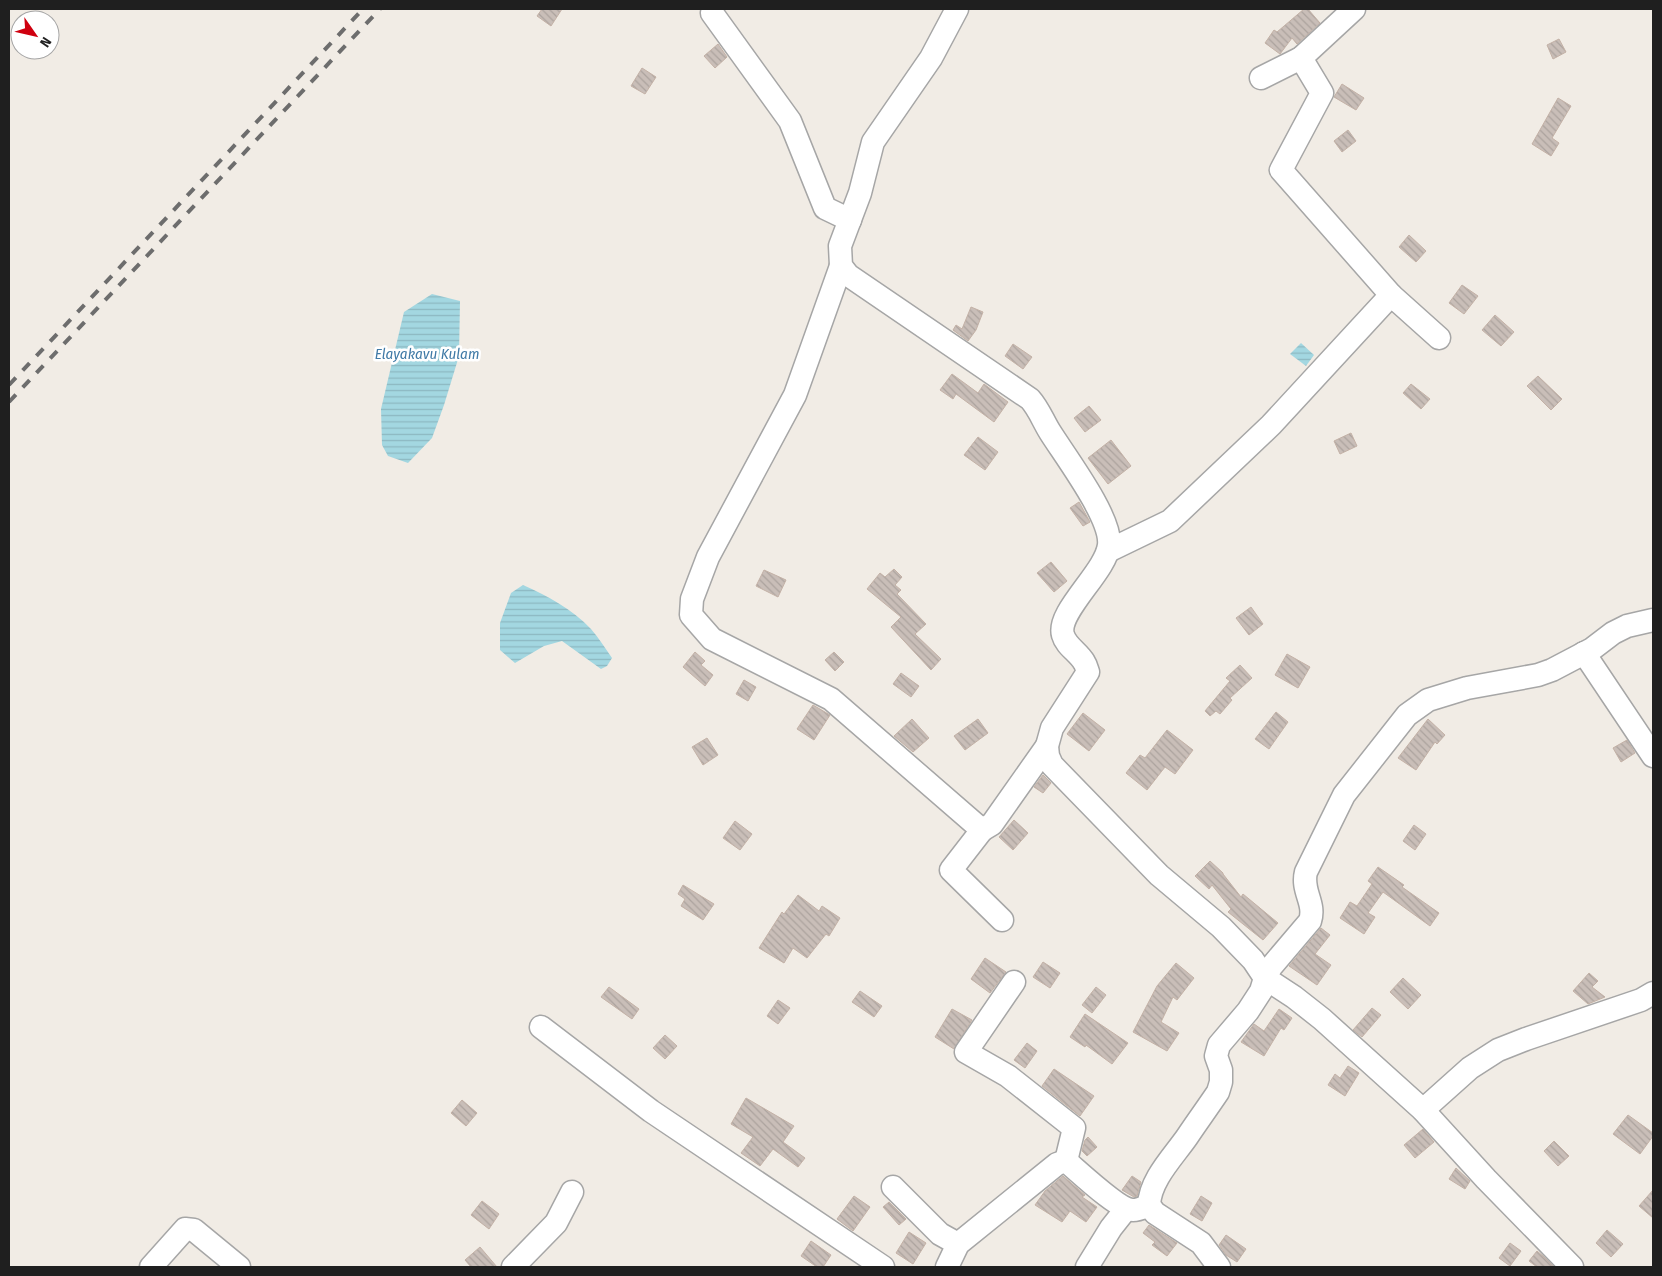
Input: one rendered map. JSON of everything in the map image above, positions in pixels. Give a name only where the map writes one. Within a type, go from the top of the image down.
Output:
[{"type":"street","points":[[957,9],[931,58],[873,142],[860,192],[840,246],[842,266],[795,396],[708,557],[692,599],[691,615],[712,639],[831,699],[982,830]]},
{"type":"street","points":[[1261,78],[1301,58],[1354,9]]},
{"type":"street","points":[[712,13],[790,122],[825,208],[850,220]]},
{"type":"street","points":[[1301,58],[1322,92],[1281,170],[1391,296],[1439,338]]},
{"type":"street","points":[[842,266],[848,275],[1030,400],[1038,409],[1046,426],[1096,505],[1106,527],[1110,544],[1105,560],[1069,612],[1063,625],[1062,634],[1067,643],[1084,661],[1088,672],[1052,728],[1047,746],[992,824],[982,830],[951,870],[1002,920]]},
{"type":"street","points":[[1108,551],[1170,521],[1271,425],[1391,296]]},
{"type":"street","points":[[1148,1205],[1152,1188],[1218,1092],[1221,1082],[1221,1070],[1216,1056],[1219,1045],[1248,1011],[1261,991],[1271,967],[1310,921],[1312,914],[1311,905],[1304,885],[1306,872],[1344,795],[1407,715],[1428,700],[1492,682],[1538,675],[1552,670],[1592,649],[1613,633],[1627,626],[1653,620]]},
{"type":"street","points":[[1584,653],[1653,756]]},
{"type":"street","points":[[1047,746],[1048,756],[1052,765],[1062,778],[1159,875],[1221,927],[1253,960],[1265,978],[1294,997],[1322,1019],[1423,1110],[1486,1179],[1572,1267]]},
{"type":"street","points":[[1014,982],[966,1052],[1008,1076],[1074,1128],[1066,1161]]},
{"type":"street","points":[[1423,1110],[1470,1068],[1498,1050],[1641,1000],[1653,993]]},
{"type":"street","points":[[541,1027],[651,1110],[883,1267]]},
{"type":"street","points":[[1066,1161],[1115,1202],[1126,1208],[1132,1210],[1148,1205]]},
{"type":"street","points":[[947,1267],[958,1244],[1057,1164],[1066,1161]]},
{"type":"street","points":[[893,1187],[940,1234],[958,1244]]},
{"type":"street","points":[[513,1267],[556,1223],[572,1192]]},
{"type":"street","points":[[1148,1205],[1155,1213],[1201,1243],[1219,1267]]},
{"type":"street","points":[[1087,1267],[1126,1208]]},
{"type":"street","points":[[151,1267],[185,1230],[194,1230],[239,1267]]},
{"type":"water","name":"Elayakavu Kulam","points":[[432,294],[460,301],[459,356],[432,438],[408,463],[388,456],[382,445],[381,409],[404,312]]},
{"type":"water","points":[[1301,343],[1314,355],[1306,366],[1290,354]]},
{"type":"water","points":[[523,585],[559,604],[584,622],[597,636],[612,658],[607,666],[601,669],[562,641],[544,646],[515,663],[500,650],[500,623],[511,593]]},
{"type":"building","points":[[542,9],[562,9],[551,26],[537,16]]},
{"type":"building","points":[[1304,9],[1308,9],[1320,23],[1297,44],[1292,38],[1280,54],[1265,43],[1274,30],[1277,32]]},
{"type":"building","points":[[1559,39],[1566,52],[1553,59],[1547,45]]},
{"type":"building","points":[[718,44],[727,57],[715,68],[704,56]]},
{"type":"building","points":[[642,68],[656,77],[645,94],[631,86]]},
{"type":"building","points":[[1342,84],[1364,98],[1356,110],[1334,97]]},
{"type":"building","points":[[1558,98],[1571,106],[1552,138],[1559,143],[1551,156],[1532,144]]},
{"type":"building","points":[[1348,130],[1356,141],[1342,152],[1334,141]]},
{"type":"building","points":[[1409,235],[1426,251],[1416,262],[1399,247]]},
{"type":"building","points":[[1462,285],[1478,296],[1464,314],[1449,303]]},
{"type":"building","points":[[971,307],[983,312],[976,330],[968,341],[953,330],[956,325],[962,329]]},
{"type":"building","points":[[1495,315],[1514,332],[1501,346],[1482,330]]},
{"type":"building","points":[[1013,344],[1032,357],[1023,369],[1005,356]]},
{"type":"building","points":[[952,374],[978,393],[984,384],[1008,402],[994,422],[956,394],[953,399],[940,390]]},
{"type":"building","points":[[1538,376],[1562,399],[1551,410],[1527,386]]},
{"type":"building","points":[[1411,384],[1430,399],[1421,409],[1403,393]]},
{"type":"building","points":[[1089,406],[1101,420],[1085,432],[1074,418]]},
{"type":"building","points":[[1351,433],[1357,446],[1340,454],[1334,441]]},
{"type":"building","points":[[978,437],[998,452],[985,470],[964,455]]},
{"type":"building","points":[[1111,440],[1131,466],[1108,484],[1088,458]]},
{"type":"building","points":[[1079,502],[1090,522],[1083,526],[1070,508]]},
{"type":"building","points":[[1051,562],[1067,581],[1054,592],[1037,573]]},
{"type":"building","points":[[894,569],[902,577],[895,585],[901,590],[897,594],[926,624],[915,634],[941,659],[931,670],[891,627],[901,617],[867,589],[880,573],[885,577]]},
{"type":"building","points":[[764,570],[786,580],[778,597],[756,586]]},
{"type":"building","points":[[1251,607],[1263,624],[1249,635],[1236,618]]},
{"type":"building","points":[[695,652],[705,661],[701,665],[713,675],[705,686],[683,667]]},
{"type":"building","points":[[834,652],[844,662],[835,671],[825,660]]},
{"type":"building","points":[[1287,654],[1310,667],[1298,688],[1275,675]]},
{"type":"building","points":[[1240,665],[1252,678],[1230,698],[1232,700],[1220,714],[1216,711],[1210,716],[1205,711],[1230,681],[1226,678]]},
{"type":"building","points":[[901,673],[919,686],[911,697],[893,684]]},
{"type":"building","points":[[744,680],[756,687],[748,701],[736,694]]},
{"type":"building","points":[[813,705],[830,715],[814,740],[797,729]]},
{"type":"building","points":[[1276,712],[1288,722],[1269,749],[1255,739]]},
{"type":"building","points":[[1083,713],[1105,730],[1089,751],[1067,734]]},
{"type":"building","points":[[912,719],[929,738],[913,752],[894,736]]},
{"type":"building","points":[[978,719],[988,733],[965,750],[954,736]]},
{"type":"building","points":[[1428,719],[1445,735],[1437,744],[1435,742],[1416,770],[1398,758]]},
{"type":"building","points":[[1167,730],[1193,750],[1175,774],[1165,767],[1147,790],[1126,773],[1140,755],[1145,758]]},
{"type":"building","points":[[707,738],[718,755],[703,765],[692,747]]},
{"type":"building","points":[[1627,740],[1635,753],[1621,762],[1613,748]]},
{"type":"building","points":[[1043,775],[1051,783],[1043,793],[1034,787]]},
{"type":"building","points":[[1014,820],[1028,833],[1013,850],[999,837]]},
{"type":"building","points":[[735,821],[752,834],[740,850],[723,838]]},
{"type":"building","points":[[1414,825],[1426,834],[1415,850],[1403,841]]},
{"type":"building","points":[[1210,861],[1223,873],[1241,897],[1243,894],[1278,923],[1263,940],[1228,912],[1231,909],[1212,885],[1209,889],[1195,876]]},
{"type":"building","points":[[1378,867],[1404,885],[1402,887],[1439,913],[1430,926],[1383,892],[1368,913],[1375,917],[1364,934],[1340,918],[1350,902],[1357,906],[1372,884],[1368,881]]},
{"type":"building","points":[[683,885],[714,904],[703,920],[681,906],[685,899],[678,894]]},
{"type":"building","points":[[798,895],[819,911],[822,906],[840,918],[829,936],[826,934],[807,958],[793,948],[784,963],[759,948],[782,912],[784,914]]},
{"type":"building","points":[[1321,928],[1330,935],[1315,954],[1331,965],[1317,985],[1289,966]]},
{"type":"building","points":[[985,958],[1006,972],[990,993],[971,979]]},
{"type":"building","points":[[1043,962],[1060,973],[1050,988],[1033,977]]},
{"type":"building","points":[[1176,963],[1194,978],[1177,1000],[1173,997],[1161,1022],[1179,1033],[1167,1051],[1133,1032],[1157,986]]},
{"type":"building","points":[[1589,973],[1598,981],[1592,987],[1605,997],[1588,1004],[1573,991]]},
{"type":"building","points":[[1403,978],[1421,995],[1408,1009],[1390,992]]},
{"type":"building","points":[[609,987],[639,1009],[632,1019],[601,997]]},
{"type":"building","points":[[1096,987],[1106,995],[1092,1013],[1082,1005]]},
{"type":"building","points":[[860,991],[882,1006],[874,1017],[852,1002]]},
{"type":"building","points":[[778,1000],[790,1008],[778,1024],[767,1016]]},
{"type":"building","points":[[1372,1008],[1381,1015],[1362,1037],[1353,1030]]},
{"type":"building","points":[[952,1009],[972,1020],[954,1049],[935,1037]]},
{"type":"building","points":[[1279,1009],[1292,1018],[1284,1030],[1281,1028],[1264,1056],[1241,1042],[1254,1024],[1264,1031]]},
{"type":"building","points":[[1085,1014],[1128,1043],[1112,1064],[1086,1045],[1085,1047],[1070,1037]]},
{"type":"building","points":[[665,1035],[677,1046],[665,1059],[653,1048]]},
{"type":"building","points":[[1027,1043],[1037,1051],[1025,1068],[1014,1060]]},
{"type":"building","points":[[1348,1066],[1359,1073],[1345,1096],[1328,1085],[1335,1074],[1340,1078]]},
{"type":"building","points":[[1054,1069],[1094,1096],[1080,1116],[1042,1086]]},
{"type":"building","points":[[746,1098],[794,1126],[783,1142],[805,1158],[798,1167],[773,1149],[760,1166],[741,1153],[753,1137],[731,1124]]},
{"type":"building","points":[[462,1100],[477,1113],[466,1126],[451,1113]]},
{"type":"building","points":[[1628,1115],[1653,1133],[1653,1136],[1640,1154],[1613,1134]]},
{"type":"building","points":[[1423,1129],[1434,1142],[1415,1158],[1404,1145]]},
{"type":"building","points":[[1088,1137],[1097,1147],[1087,1156],[1082,1151],[1085,1140]]},
{"type":"building","points":[[1554,1141],[1569,1156],[1558,1166],[1544,1151]]},
{"type":"building","points":[[1456,1168],[1470,1181],[1465,1189],[1449,1179]]},
{"type":"building","points":[[1063,1176],[1085,1195],[1082,1197],[1097,1207],[1086,1222],[1070,1211],[1062,1222],[1035,1205],[1045,1191]]},
{"type":"building","points":[[1132,1176],[1141,1182],[1137,1196],[1134,1197],[1122,1190]]},
{"type":"building","points":[[1653,1190],[1653,1218],[1639,1206]]},
{"type":"building","points":[[854,1196],[870,1207],[853,1231],[837,1219]]},
{"type":"building","points":[[1201,1196],[1212,1203],[1202,1221],[1190,1214]]},
{"type":"building","points":[[482,1201],[499,1214],[489,1229],[471,1215]]},
{"type":"building","points":[[889,1202],[906,1219],[899,1225],[883,1207]]},
{"type":"building","points":[[1149,1225],[1177,1243],[1167,1256],[1152,1245],[1155,1242],[1143,1233]]},
{"type":"building","points":[[1607,1230],[1623,1244],[1611,1257],[1596,1243]]},
{"type":"building","points":[[909,1232],[926,1243],[913,1264],[896,1253]]},
{"type":"building","points":[[1226,1235],[1246,1249],[1237,1262],[1226,1255],[1219,1245]]},
{"type":"building","points":[[811,1241],[831,1255],[823,1267],[817,1267],[801,1256]]},
{"type":"building","points":[[1510,1243],[1521,1251],[1510,1266],[1499,1258]]},
{"type":"building","points":[[480,1247],[497,1267],[471,1267],[465,1260]]},
{"type":"building","points":[[1537,1251],[1554,1267],[1537,1267],[1529,1261]]},
{"type":"railway","points":[[9,385],[363,9]]},
{"type":"railway","points":[[9,402],[380,9]]}]
